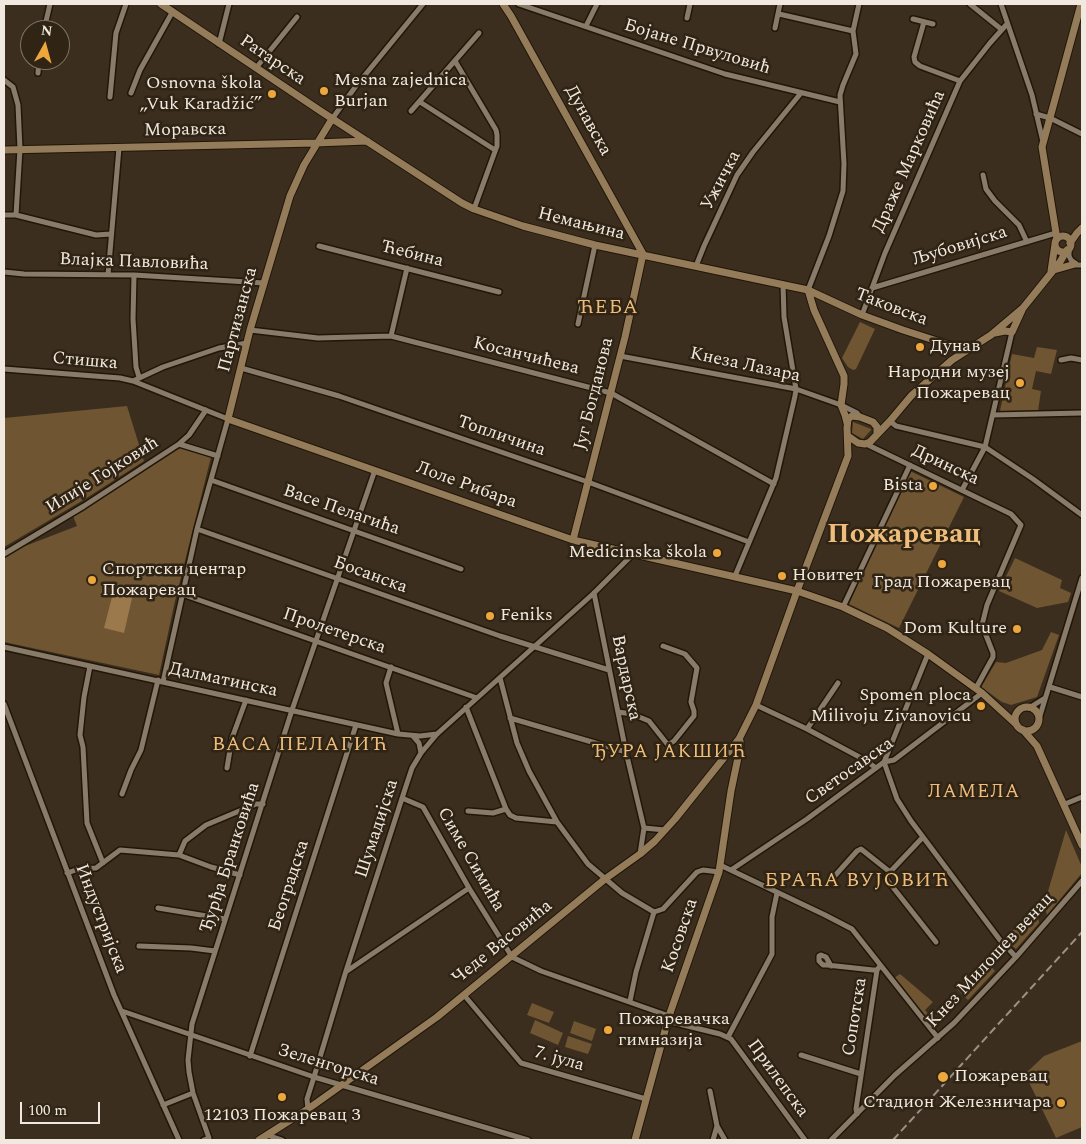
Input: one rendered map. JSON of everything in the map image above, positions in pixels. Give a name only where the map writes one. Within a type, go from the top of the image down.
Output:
[{"type":"street","points":[[46,20],[50,4]]},
{"type":"street","points":[[110,97],[116,33],[126,4]]},
{"type":"street","name":"Ратарска","points":[[161,4],[367,141]]},
{"type":"street","points":[[219,44],[229,4]]},
{"type":"street","name":"Партизанска","points":[[122,794],[141,750],[250,330],[290,196],[316,143],[332,119],[356,86],[423,4]]},
{"type":"street","name":"Дунавска","points":[[504,4],[643,255]]},
{"type":"street","name":"Бојане Првуловић","points":[[519,4],[726,74],[840,102]]},
{"type":"street","points":[[586,26],[597,4]]},
{"type":"street","points":[[687,18],[690,4]]},
{"type":"street","points":[[775,28],[780,4]]},
{"type":"street","points":[[739,738],[756,705],[848,456],[847,425],[840,405],[844,376],[814,310],[808,290],[829,236],[843,191],[843,144],[840,102],[842,88],[856,54],[853,31],[860,4]]},
{"type":"street","points":[[970,4],[1001,29]]},
{"type":"street","points":[[1001,4],[1032,96],[1043,142]]},
{"type":"street","points":[[1069,247],[1060,251],[1057,248],[1059,238],[1042,148],[1081,4]]},
{"type":"street","points":[[131,93],[140,70],[173,11]]},
{"type":"street","points":[[779,14],[853,31]]},
{"type":"street","points":[[256,68],[297,17]]},
{"type":"street","points":[[913,19],[933,24]]},
{"type":"street","points":[[924,22],[914,57],[915,62],[920,66],[960,81]]},
{"type":"street","name":"Драже Марковића","points":[[862,315],[885,253],[960,81],[1007,24]]},
{"type":"street","points":[[411,111],[479,33]]},
{"type":"street","points":[[455,61],[496,130],[497,146],[474,209]]},
{"type":"street","points":[[38,74],[39,70]]},
{"type":"street","points":[[4,80],[13,88],[18,105],[20,150],[16,215]]},
{"type":"street","name":"Ужичка","points":[[696,266],[737,175],[753,152],[801,93]]},
{"type":"street","points":[[420,102],[495,150]]},
{"type":"street","points":[[1036,114],[1050,118],[1082,134]]},
{"type":"street","name":"Немањина","points":[[367,141],[474,209],[522,226],[595,245],[808,290]]},
{"type":"street","name":"Моравска","points":[[4,150],[367,141]]},
{"type":"street","points":[[108,274],[119,148]]},
{"type":"street","points":[[983,175],[986,189],[1019,225],[1027,242]]},
{"type":"street","points":[[4,215],[16,215],[96,236],[111,234]]},
{"type":"street","points":[[1059,238],[1079,231]]},
{"type":"street","points":[[962,490],[985,447],[1012,332],[1023,308],[1060,262],[1079,231]]},
{"type":"street","points":[[1059,238],[1069,247],[1069,256],[1079,264]]},
{"type":"street","points":[[1051,271],[1059,238]]},
{"type":"street","name":"Љубовијска","points":[[872,288],[1027,242],[1059,238]]},
{"type":"street","points":[[578,324],[595,245]]},
{"type":"street","name":"Ћебина","points":[[319,246],[499,292]]},
{"type":"street","name":"Југ Богданова","points":[[573,540],[611,393],[643,255]]},
{"type":"street","points":[[1051,271],[1079,264]]},
{"type":"street","points":[[391,336],[407,268]]},
{"type":"street","name":"Влајка Павловића","points":[[4,272],[24,274],[134,275],[264,282]]},
{"type":"street","points":[[134,275],[133,318],[136,367],[139,377]]},
{"type":"street","points":[[736,576],[748,542],[774,484],[796,389],[784,317],[783,284]]},
{"type":"street","name":"Таковска","points":[[808,290],[862,315],[965,350]]},
{"type":"street","points":[[991,335],[1023,308]]},
{"type":"street","name":"Косанчићева","points":[[250,330],[318,338],[391,336],[611,393],[774,484]]},
{"type":"street","points":[[848,456],[870,442],[912,396],[965,350],[991,335],[1002,331],[1012,332]]},
{"type":"street","name":"Стишка","points":[[4,369],[120,378],[133,381],[139,377],[219,348],[247,343]]},
{"type":"street","name":"Кнеза Лазара","points":[[620,356],[796,389],[840,405],[857,413],[860,417]]},
{"type":"street","points":[[1061,360],[1071,358],[1082,360]]},
{"type":"street","name":"Топличина","points":[[241,368],[339,396],[588,482],[748,542]]},
{"type":"street","name":"Лоле Рибара","points":[[133,381],[228,419],[573,540],[797,591],[843,607],[886,628],[928,654],[979,690],[1017,725]]},
{"type":"street","name":"Илије Гојковић","points":[[4,554],[84,506],[179,444],[189,435],[206,410]]},
{"type":"street","points":[[993,415],[1082,413]]},
{"type":"street","points":[[847,425],[850,417],[860,417],[873,422],[890,421],[896,426],[985,447],[1034,479],[1082,515]]},
{"type":"street","points":[[873,422],[877,427],[877,434]]},
{"type":"street","points":[[848,436],[865,444]]},
{"type":"street","points":[[179,444],[218,456]]},
{"type":"street","name":"Дринска","points":[[865,444],[1011,514],[1021,527],[987,605],[982,621],[993,658],[979,690]]},
{"type":"street","points":[[843,607],[910,465]]},
{"type":"street","name":"Ђурђа Бранковића","points":[[204,1140],[209,1138],[193,1093],[188,1060],[190,1033],[292,710],[375,470]]},
{"type":"street","name":"Васе Пелагића","points":[[211,480],[461,569]]},
{"type":"street","name":"Босанска","points":[[197,529],[533,648],[610,670]]},
{"type":"street","name":"Шумадијска","points":[[308,1109],[307,1099],[346,971],[412,768],[421,753],[437,734],[594,593],[634,553]]},
{"type":"street","points":[[1023,730],[1032,729],[1038,722],[1082,578]]},
{"type":"street","name":"Вардарска","points":[[594,593],[626,752],[644,828],[640,854]]},
{"type":"street","name":"Пролетерска","points":[[182,594],[477,698]]},
{"type":"street","points":[[618,712],[632,714],[649,721],[668,745],[674,741],[694,716],[691,702],[697,674],[696,668],[685,654],[663,646]]},
{"type":"street","name":"Далматинска","points":[[4,647],[398,734],[413,736],[437,734]]},
{"type":"street","points":[[928,654],[884,762],[897,799],[922,837],[1000,940],[1016,957]]},
{"type":"street","points":[[90,666],[80,735],[83,747],[87,823],[103,863]]},
{"type":"street","points":[[391,667],[386,683],[398,734]]},
{"type":"street","points":[[500,678],[510,718],[529,771],[557,822],[588,864],[606,880],[622,893],[654,912],[663,909],[697,872],[719,869],[731,870],[825,914],[852,929],[878,968],[938,1038]]},
{"type":"street","points":[[807,729],[838,683]]},
{"type":"street","points":[[1050,687],[1082,697]]},
{"type":"street","name":"Светосавска","points":[[731,870],[884,762],[894,760],[979,690]]},
{"type":"street","points":[[1001,709],[1019,710],[1029,708],[1045,698]]},
{"type":"street","points":[[227,768],[231,744],[246,700]]},
{"type":"street","name":"Индустријска","points":[[4,704],[67,873],[122,1011],[179,1140]]},
{"type":"street","points":[[756,705],[807,729],[865,760],[876,768]]},
{"type":"street","points":[[466,708],[506,809],[516,818],[557,822]]},
{"type":"street","points":[[1029,708],[1036,712],[1038,722],[1037,746]]},
{"type":"street","points":[[1019,710],[1016,717],[1017,725],[1037,746],[1082,845]]},
{"type":"street","points":[[510,718],[626,752]]},
{"type":"street","name":"Београдска","points":[[250,1056],[356,725]]},
{"type":"street","points":[[413,736],[419,743],[421,753]]},
{"type":"street","name":"Чеде Васовића","points":[[259,1140],[308,1109],[425,1026],[640,854],[665,830],[739,738]]},
{"type":"street","name":"Косовска","points":[[635,1140],[668,1018],[719,869],[741,743],[739,738]]},
{"type":"street","points":[[724,758],[737,764]]},
{"type":"street","points":[[1064,804],[1082,797]]},
{"type":"street","name":"Симе Симића","points":[[402,798],[423,807],[469,888],[512,957]]},
{"type":"street","points":[[179,855],[185,841],[206,825],[256,804],[263,804]]},
{"type":"street","points":[[468,811],[486,814],[506,809]]},
{"type":"street","points":[[644,828],[665,830]]},
{"type":"street","points":[[922,837],[890,872],[887,879],[936,942]]},
{"type":"street","points":[[832,878],[861,849],[890,872]]},
{"type":"street","points":[[67,873],[79,869],[96,868],[120,850],[179,855],[240,875]]},
{"type":"street","name":"Кнез Милошев венац","points":[[831,1140],[895,1075],[954,1023],[1016,957],[1082,881]]},
{"type":"street","points":[[346,971],[469,888]]},
{"type":"street","points":[[728,1037],[772,954],[772,917],[777,893]]},
{"type":"street","points":[[158,908],[225,919]]},
{"type":"street","points":[[630,1001],[642,949],[654,912]]},
{"type":"street","points":[[139,946],[215,951]]},
{"type":"street","points":[[512,957],[541,971],[630,1001],[668,1018]]},
{"type":"street","points":[[831,966],[878,968]]},
{"type":"street","name":"Сопотска","points":[[857,1114],[861,1074],[878,968]]},
{"type":"street","name":"7. јула","points":[[464,995],[521,1063],[646,1099]]},
{"type":"street","name":"Зеленгорска","points":[[122,1011],[190,1033],[250,1056],[528,1140]]},
{"type":"street","name":"Прилепска","points":[[668,1018],[728,1037],[805,1140]]},
{"type":"street","name":"Сопотска","points":[[801,1055],[861,1074]]},
{"type":"street","points":[[710,1091],[717,1126],[725,1140]]},
{"type":"street","points":[[163,1105],[193,1093]]},
{"type":"street","points":[[713,1140],[717,1126]]},
{"type":"street","points":[[267,1135],[282,1140]]},
{"type":"shaded area","points":[[860,322],[875,329],[856,369],[853,370],[848,367],[842,358]]},
{"type":"shaded area","points":[[1037,347],[1057,350],[1051,374],[1036,371],[1032,389],[1041,391],[1038,411],[1001,413],[1012,354],[1034,358]]},
{"type":"shaded area","points":[[127,406],[144,461],[4,547],[4,418]]},
{"type":"shaded area","points":[[853,422],[871,429],[863,439],[852,433]]},
{"type":"shaded area","name":"Спортски центар Пожаревац","points":[[180,448],[211,457],[175,601],[159,675],[4,642],[4,558],[20,548],[77,526],[73,516]]},
{"type":"shaded area","points":[[910,471],[964,497],[899,628],[849,604],[876,540]]},
{"type":"shaded area","points":[[1015,558],[1062,580],[1060,588],[1071,593],[1068,602],[1037,608],[999,591]]},
{"type":"shaded area","points":[[114,589],[133,594],[124,633],[104,628]]},
{"type":"shaded area","points":[[1051,632],[1059,635],[1037,697],[1011,705],[1002,702],[981,687],[996,662],[1006,663],[1042,650]]},
{"type":"shaded area","points":[[1066,830],[1082,867],[1082,873],[1047,915],[1044,905]]},
{"type":"shaded area","points":[[1037,910],[1039,923],[1016,949],[1003,939]]},
{"type":"shaded area","points":[[985,960],[995,971],[968,1000],[957,989]]},
{"type":"shaded area","points":[[900,974],[933,1002],[925,1010],[932,1018],[931,1025],[894,978]]},
{"type":"shaded area","points":[[532,1003],[554,1012],[549,1023],[527,1015]]},
{"type":"shaded area","points":[[535,1020],[563,1033],[558,1045],[530,1033]]},
{"type":"shaded area","points":[[574,1021],[596,1029],[592,1041],[570,1033]]},
{"type":"shaded area","points":[[568,1036],[592,1044],[588,1054],[565,1047]]},
{"type":"shaded area","name":"Стадион Железничара","points":[[1082,1041],[1082,1127],[1056,1138],[1025,1074],[1044,1056]]},
{"type":"railway","points":[[893,1140],[1082,932]]},
{"type":"place","name":"Mesna zajednica Burjan","points":[[324,91]]},
{"type":"place","name":"Osnovna škola „Vuk Karadžić”","points":[[272,94]]},
{"type":"place","name":"Дунав","points":[[920,347]]},
{"type":"place","name":"Народни музеј Пожаревац","points":[[1020,383]]},
{"type":"place","name":"Bista","points":[[933,486]]},
{"type":"place","name":"Medicinska škola","points":[[717,553]]},
{"type":"place","name":"Град Пожаревац","points":[[942,564]]},
{"type":"place","name":"Новитет","points":[[782,576]]},
{"type":"place","name":"Спортски центар Пожаревац","points":[[92,580]]},
{"type":"place","name":"Feniks","points":[[490,616]]},
{"type":"place","name":"Dom Kulture","points":[[1017,629]]},
{"type":"place","name":"Spomen ploca Milivoju Zivanovicu","points":[[981,706]]},
{"type":"place","name":"Пожаревачка гимназија","points":[[608,1030]]},
{"type":"place","name":"Пожаревац","points":[[943,1077]]},
{"type":"place","name":"12103 Пожаревац 3","points":[[282,1097]]},
{"type":"place","name":"Стадион Железничара","points":[[1061,1103]]},
{"type":"district","name":"ЋЕБА","points":[[608,309]]},
{"type":"district","name":"Пожаревац","points":[[904,537]]},
{"type":"district","name":"ВАСА ПЕЛАГИЋ","points":[[300,746]]},
{"type":"district","name":"ЂУРА ЈАКШИЋ","points":[[669,753]]},
{"type":"district","name":"ЛАМЕЛА","points":[[974,793]]},
{"type":"district","name":"БРАЋА ВУЈОВИЋ","points":[[857,882]]}]
